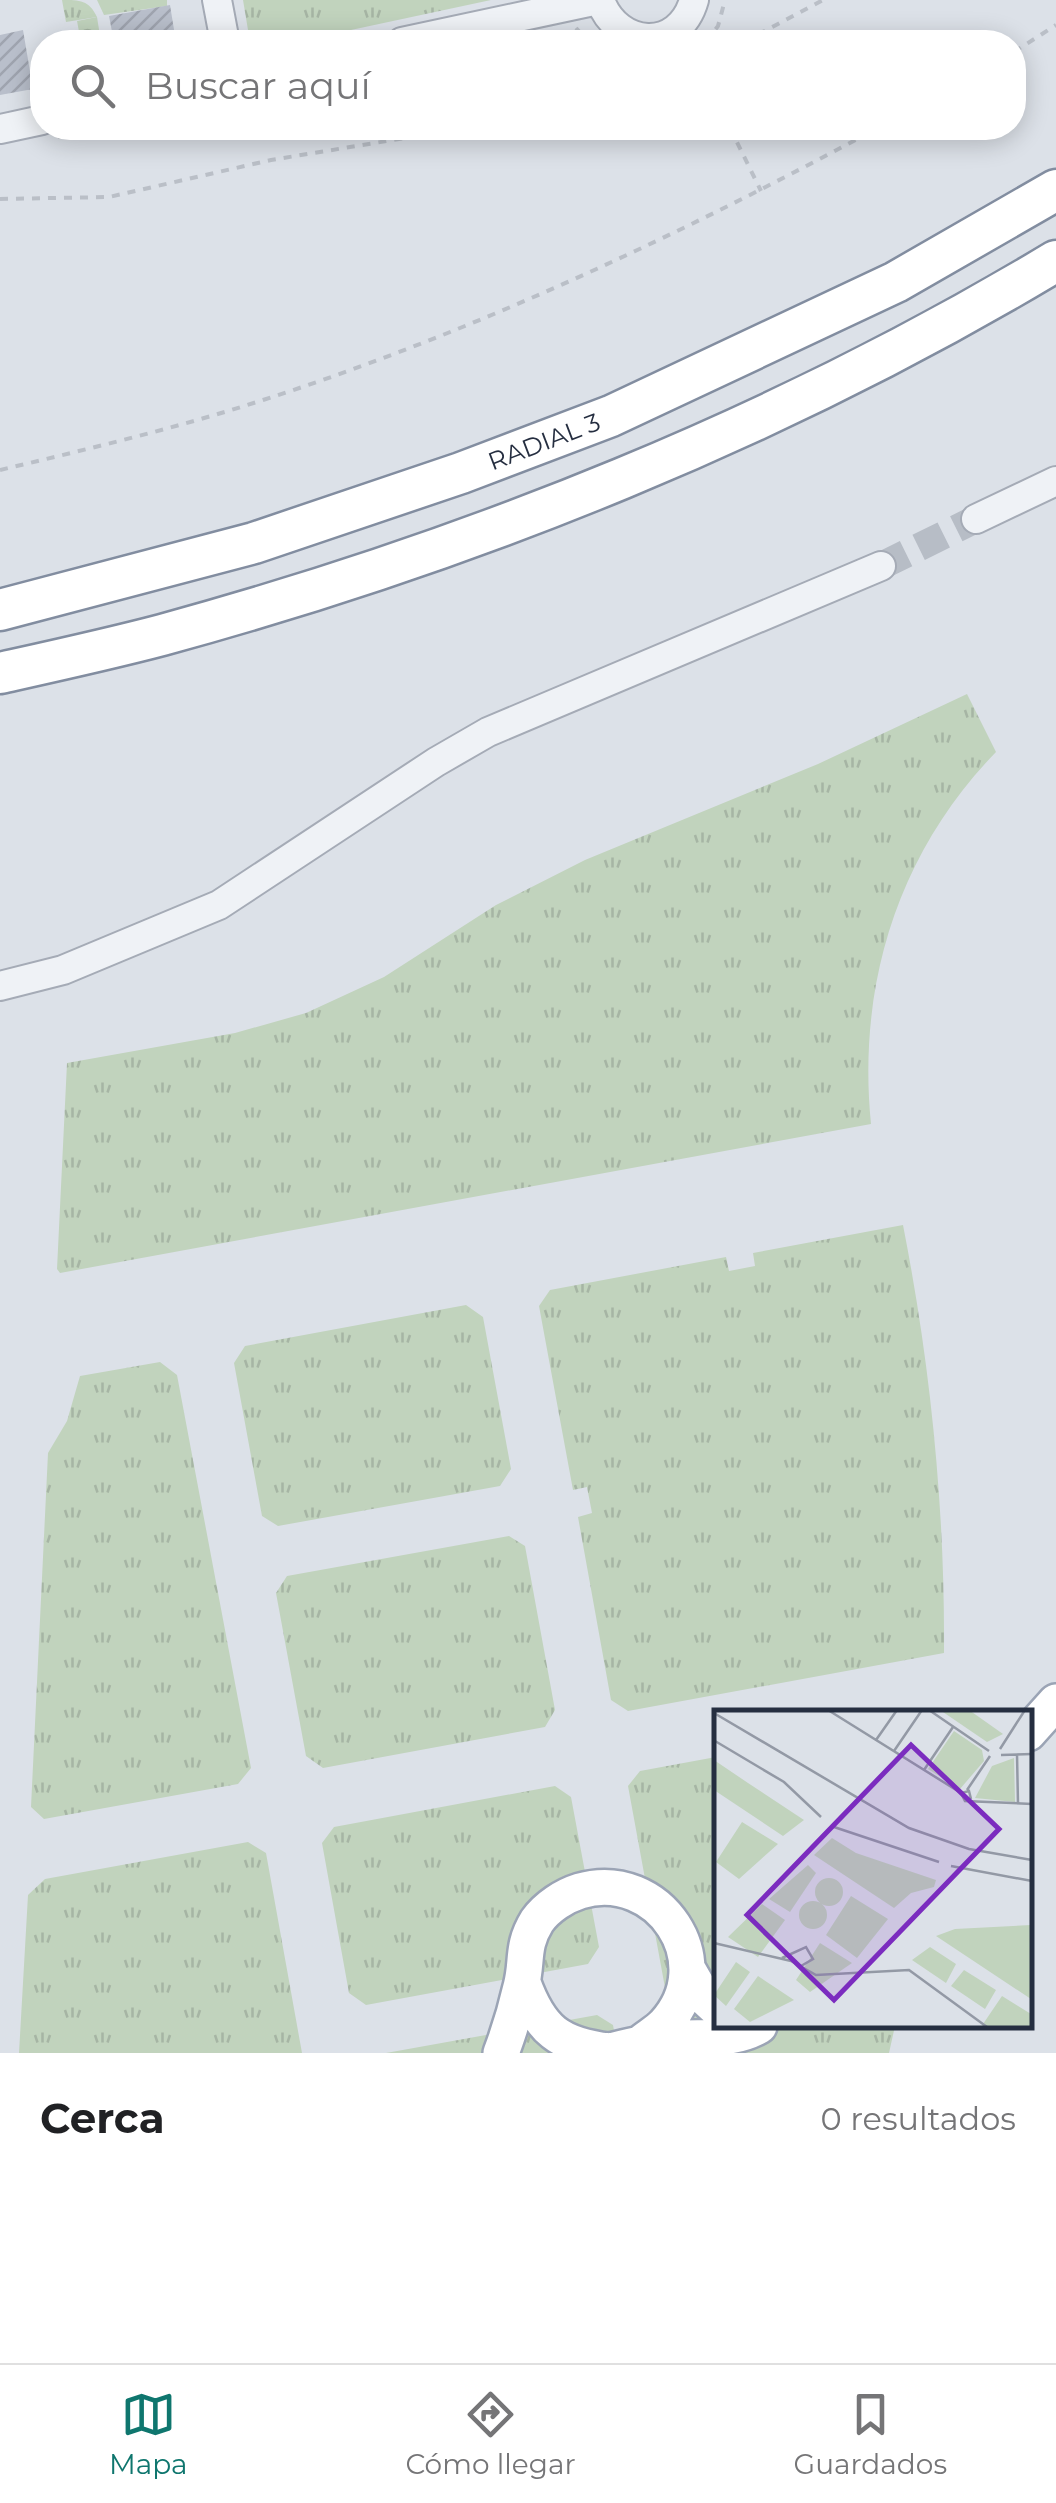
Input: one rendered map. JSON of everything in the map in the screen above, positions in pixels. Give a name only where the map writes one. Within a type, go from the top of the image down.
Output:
[{"type":"highway","name":"RADIAL 3","points":[[0,610],[254,543],[462,473],[610,416],[896,282],[1056,190]]},
{"type":"highway","points":[[0,674],[162,635],[484,532],[638,471],[792,402],[983,305],[1056,261]]},
{"type":"main road","points":[[1031,1729],[1056,1702]]},
{"type":"main road","points":[[501,2053],[522,1983],[524,1949],[539,1918],[564,1896],[597,1886],[630,1890],[655,1904],[674,1925],[685,1952],[687,1968],[681,1998],[665,2024],[618,2049]]},
{"type":"main road","points":[[687,1968],[703,1996],[714,2006]]},
{"type":"main road","points":[[522,1983],[533,2011],[552,2033],[579,2047],[618,2049],[720,2038],[756,2028]]},
{"type":"street","points":[[217,0],[222,30]]},
{"type":"street","points":[[458,30],[599,0],[614,26],[623,30]]},
{"type":"street","points":[[673,30],[683,22],[694,0]]},
{"type":"street","points":[[0,129],[30,123]]},
{"type":"street","points":[[976,520],[1056,481]]},
{"type":"street","points":[[0,986],[63,970],[219,905],[488,732],[881,566]]},
{"type":"path","points":[[714,30],[725,0]]},
{"type":"path","points":[[767,30],[823,0]]},
{"type":"path","points":[[1026,44],[1056,24]]},
{"type":"path","points":[[0,199],[109,197],[332,148],[401,140]]},
{"type":"path","points":[[736,140],[761,191]]},
{"type":"path","points":[[0,470],[262,400],[403,349],[630,256],[856,140]]},
{"type":"green space","points":[[62,0],[83,2],[97,17],[66,22]]},
{"type":"green space","points":[[97,0],[167,0],[167,6],[104,15]]},
{"type":"green space","points":[[243,0],[491,0],[351,30],[248,30]]},
{"type":"green space","points":[[97,17],[99,30],[79,30],[77,21]]},
{"type":"green space","points":[[967,694],[996,752],[933,833],[892,924],[871,1021],[871,1124],[60,1273],[57,1269],[67,1063],[235,1033],[306,1013],[384,977],[496,905],[585,860],[818,764]]},
{"type":"green space","points":[[903,1225],[934,1439],[942,1545],[944,1653],[628,1711],[611,1700],[578,1517],[592,1513],[587,1487],[573,1490],[539,1306],[550,1290],[726,1257],[729,1271],[755,1266],[753,1253]]},
{"type":"green space","points":[[466,1305],[483,1317],[511,1469],[500,1486],[278,1526],[262,1516],[234,1363],[245,1346]]},
{"type":"green space","points":[[160,1362],[177,1375],[251,1768],[238,1784],[44,1819],[31,1807],[48,1453],[67,1421],[80,1376]]},
{"type":"green space","points":[[509,1536],[525,1546],[555,1710],[545,1727],[323,1768],[306,1756],[276,1593],[287,1576]]},
{"type":"green space","points":[[714,1757],[714,2028],[895,2028],[889,2053],[677,2053],[628,1786],[640,1771]]},
{"type":"green space","points":[[555,1786],[571,1797],[599,1947],[588,1964],[366,2005],[349,1993],[322,1843],[334,1827]]},
{"type":"green space","points":[[248,1842],[266,1853],[302,2053],[19,2053],[28,1895],[45,1879]]},
{"type":"green space","points":[[597,2015],[613,2025],[618,2053],[386,2053]]},
{"type":"building","points":[[170,5],[174,30],[112,30],[109,16]]},
{"type":"building","points":[[23,30],[30,90],[0,95],[0,35]]},
{"type":"tunnel","points":[[881,566],[976,519]]}]
